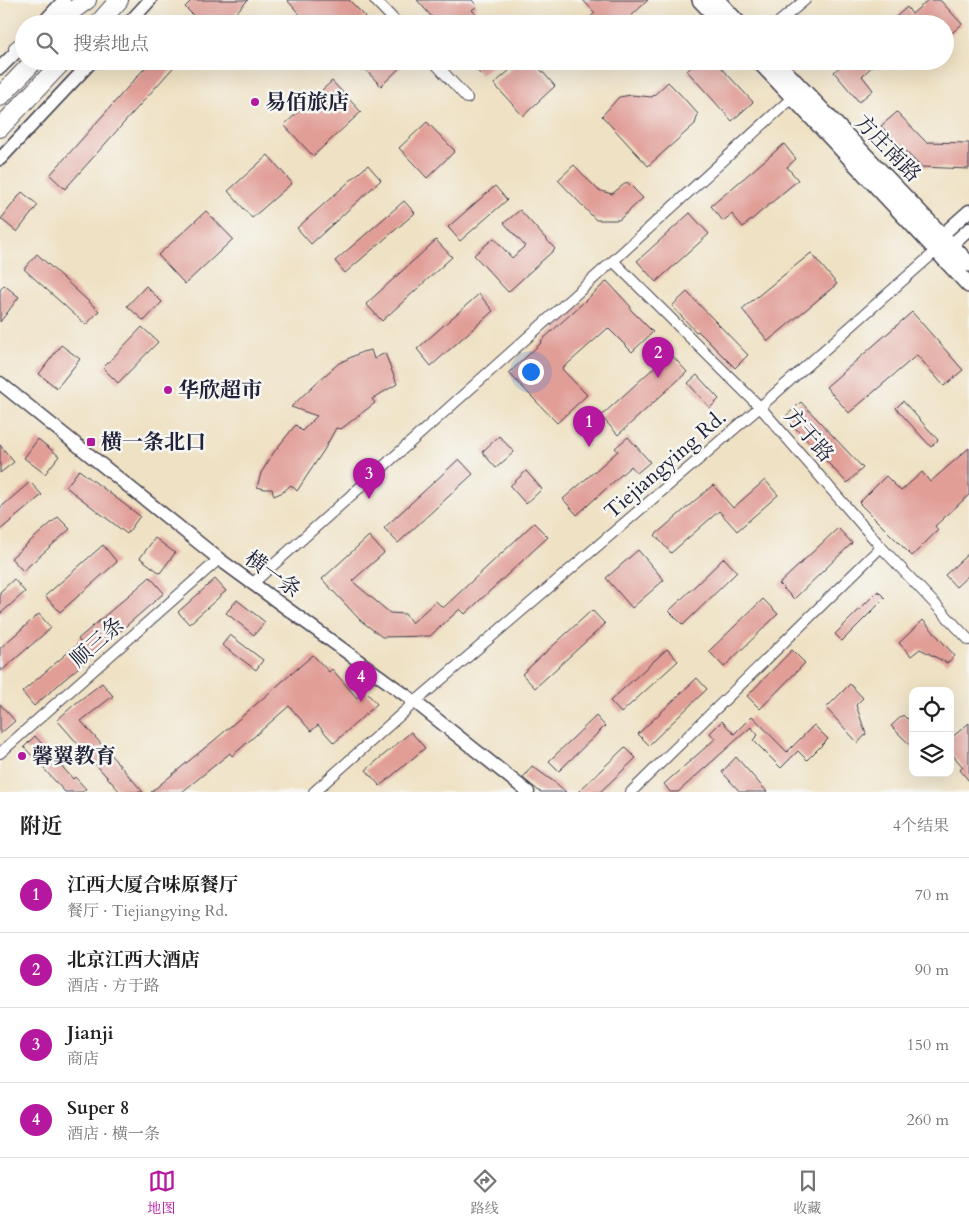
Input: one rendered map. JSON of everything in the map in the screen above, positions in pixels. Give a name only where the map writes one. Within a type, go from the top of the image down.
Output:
[{"type":"highway","points":[[67,15],[89,0]]},
{"type":"highway","points":[[76,15],[89,0]]},
{"type":"highway","points":[[106,15],[119,0]]},
{"type":"highway","points":[[0,97],[26,70]]},
{"type":"highway","points":[[0,128],[55,70]]},
{"type":"main road","points":[[700,0],[714,15]]},
{"type":"main road","points":[[717,0],[731,15]]},
{"type":"main road","name":"方庄南路","points":[[768,70],[969,286]]},
{"type":"main road","name":"方庄南路","points":[[784,70],[969,264]]},
{"type":"street","points":[[50,15],[64,0]]},
{"type":"street","points":[[136,15],[150,0]]},
{"type":"street","points":[[375,0],[389,15]]},
{"type":"street","points":[[787,15],[805,0]]},
{"type":"street","points":[[0,68],[15,53]]},
{"type":"street","points":[[0,159],[84,70]]},
{"type":"street","points":[[441,70],[467,98]]},
{"type":"street","points":[[252,584],[793,97]]},
{"type":"street","points":[[936,251],[969,212]]},
{"type":"street","points":[[946,240],[969,229]]},
{"type":"street","name":"Tiejiangying Rd.","points":[[314,792],[415,702],[760,407],[936,251]]},
{"type":"street","name":"方于路","points":[[613,261],[760,407],[882,547],[969,640]]},
{"type":"street","name":"横一条","points":[[0,383],[219,559],[415,702],[528,792]]},
{"type":"street","points":[[631,792],[882,547]]},
{"type":"street","name":"顺三条","points":[[0,753],[219,559]]},
{"type":"building","points":[[192,0],[248,0],[234,15],[193,15],[185,7]]},
{"type":"building","points":[[287,0],[349,0],[364,15],[300,15]]},
{"type":"building","points":[[417,0],[472,0],[477,6],[472,10],[477,15],[430,15]]},
{"type":"building","points":[[583,0],[648,0],[632,15],[593,15],[595,13]]},
{"type":"building","points":[[928,0],[940,0],[954,15],[898,15],[907,7],[912,14]]},
{"type":"building","points":[[954,15],[962,24],[954,31]]},
{"type":"building","points":[[143,70],[171,70],[65,189],[50,175]]},
{"type":"building","points":[[366,70],[398,70],[381,86]]},
{"type":"building","points":[[477,70],[486,70],[481,75]]},
{"type":"building","points":[[510,70],[541,70],[555,86],[523,116],[494,84]]},
{"type":"building","points":[[723,70],[753,102],[732,121],[687,71]]},
{"type":"building","points":[[836,70],[868,70],[862,76],[873,90],[859,102],[834,72]]},
{"type":"building","points":[[332,81],[361,112],[313,156],[284,125]]},
{"type":"building","points":[[668,82],[698,114],[695,124],[648,166],[602,116],[619,97],[631,95],[652,97]]},
{"type":"building","points":[[897,112],[926,142],[969,143],[969,169],[921,167],[881,126]]},
{"type":"building","points":[[427,122],[455,151],[427,178],[399,148]]},
{"type":"building","points":[[784,144],[796,159],[787,167],[798,180],[743,227],[732,214],[723,221],[711,206]]},
{"type":"building","points":[[268,155],[292,183],[252,218],[228,191]]},
{"type":"building","points":[[368,165],[381,180],[311,244],[297,228]]},
{"type":"building","points":[[574,165],[598,190],[612,194],[627,182],[643,198],[619,220],[596,220],[558,180]]},
{"type":"building","points":[[495,186],[507,200],[460,241],[448,227]]},
{"type":"building","points":[[22,192],[38,205],[17,232],[1,219]]},
{"type":"building","points":[[404,201],[415,213],[345,273],[335,261]]},
{"type":"building","points":[[520,210],[555,249],[508,292],[474,255],[494,238],[512,258],[525,246],[504,223]]},
{"type":"building","points":[[206,211],[233,239],[185,284],[158,255]]},
{"type":"building","points":[[690,213],[709,234],[656,282],[637,261]]},
{"type":"building","points":[[436,240],[452,257],[382,321],[366,304]]},
{"type":"building","points":[[811,253],[837,284],[768,341],[742,309]]},
{"type":"building","points":[[37,254],[99,311],[86,325],[24,269]]},
{"type":"building","points":[[607,281],[631,307],[630,309],[653,332],[632,352],[608,328],[562,369],[587,395],[557,423],[509,373]]},
{"type":"building","points":[[4,285],[19,297],[0,322],[0,290]]},
{"type":"building","points":[[146,286],[162,302],[144,321],[127,306]]},
{"type":"building","points":[[687,292],[748,355],[735,368],[698,331],[696,332],[672,306]]},
{"type":"building","points":[[479,294],[493,311],[431,366],[417,349]]},
{"type":"building","points":[[912,312],[963,370],[944,386],[917,355],[849,413],[826,387]]},
{"type":"building","points":[[142,327],[158,342],[118,383],[103,368]]},
{"type":"building","points":[[61,345],[80,359],[57,388],[39,374]]},
{"type":"building","points":[[371,350],[374,359],[385,353],[397,384],[372,399],[375,403],[341,429],[336,428],[297,491],[291,485],[283,492],[274,496],[272,489],[257,487],[261,473],[274,452],[293,428],[296,425],[302,431],[317,416],[291,407],[339,363],[362,352]]},
{"type":"building","points":[[670,353],[687,372],[618,435],[601,416]]},
{"type":"building","points":[[697,375],[719,399],[710,408],[688,383]]},
{"type":"building","points":[[903,401],[938,440],[931,447],[896,408]]},
{"type":"building","points":[[801,402],[863,468],[847,483],[785,417]]},
{"type":"building","points":[[499,436],[514,452],[496,468],[482,452]]},
{"type":"building","points":[[628,437],[650,462],[637,473],[631,466],[577,515],[563,499],[618,451],[615,448]]},
{"type":"building","points":[[38,439],[59,456],[45,474],[24,458]]},
{"type":"building","points":[[0,445],[14,462],[0,473]]},
{"type":"building","points":[[969,448],[969,495],[935,526],[938,530],[912,556],[859,503],[886,476],[901,491],[922,472],[930,482]]},
{"type":"building","points":[[459,459],[473,474],[398,543],[384,528]]},
{"type":"building","points":[[79,470],[140,516],[127,534],[66,487]]},
{"type":"building","points":[[526,471],[542,489],[526,504],[510,486]]},
{"type":"building","points":[[765,480],[778,495],[737,531],[719,511],[671,553],[655,535],[713,485],[733,508]]},
{"type":"building","points":[[30,482],[42,495],[0,530],[0,508]]},
{"type":"building","points":[[58,517],[70,529],[23,571],[11,558]]},
{"type":"building","points":[[534,523],[548,537],[465,614],[460,609],[430,636],[382,637],[360,620],[322,579],[369,536],[384,553],[352,581],[390,613],[405,614],[412,623],[436,601],[443,608]]},
{"type":"building","points":[[838,528],[852,543],[794,599],[779,584]]},
{"type":"building","points":[[155,538],[175,553],[160,573],[140,558]]},
{"type":"building","points":[[103,545],[117,562],[60,612],[45,596]]},
{"type":"building","points":[[638,550],[664,580],[632,608],[606,578]]},
{"type":"building","points":[[969,553],[969,575],[956,587],[945,575]]},
{"type":"building","points":[[724,558],[737,572],[683,625],[669,611]]},
{"type":"building","points":[[150,577],[164,593],[34,706],[22,692],[80,642],[78,639]]},
{"type":"building","points":[[14,579],[25,592],[0,614],[0,592]]},
{"type":"building","points":[[215,579],[226,591],[189,624],[178,612]]},
{"type":"building","points":[[878,591],[885,598],[842,641],[835,634]]},
{"type":"building","points":[[763,599],[778,614],[724,667],[709,651]]},
{"type":"building","points":[[237,600],[265,622],[254,635],[226,613]]},
{"type":"building","points":[[592,610],[605,624],[535,688],[522,674]]},
{"type":"building","points":[[39,614],[51,628],[0,672],[0,648]]},
{"type":"building","points":[[923,620],[955,656],[947,663],[920,649],[911,656],[899,643]]},
{"type":"building","points":[[230,635],[263,660],[256,670],[222,645]]},
{"type":"building","points":[[667,649],[678,661],[621,713],[610,701]]},
{"type":"building","points":[[792,650],[805,663],[760,709],[747,696]]},
{"type":"building","points":[[313,655],[329,672],[332,669],[357,698],[365,691],[377,704],[334,743],[318,725],[311,731],[289,706],[232,756],[230,753],[182,792],[151,792],[217,738]]},
{"type":"building","points":[[697,678],[707,689],[649,745],[638,734]]},
{"type":"building","points":[[102,683],[113,696],[81,721],[143,792],[120,792],[57,720]]},
{"type":"building","points":[[850,684],[863,698],[856,705],[866,734],[858,743],[826,708]]},
{"type":"building","points":[[0,704],[15,721],[0,734]]},
{"type":"building","points":[[903,715],[907,719],[909,717],[909,744],[891,726]]},
{"type":"building","points":[[596,716],[605,726],[559,771],[549,761]]},
{"type":"building","points":[[752,716],[787,752],[814,725],[828,739],[807,760],[798,751],[781,768],[753,740],[758,735],[751,727],[678,792],[670,792],[664,784],[715,739],[710,733],[722,721],[734,734]]},
{"type":"building","points":[[969,723],[969,781],[960,770],[963,767],[954,757],[954,736]]},
{"type":"building","points":[[411,732],[425,748],[380,786],[366,770]]},
{"type":"building","points":[[35,736],[73,779],[75,777],[86,789],[82,792],[65,792],[24,747]]},
{"type":"building","points":[[625,747],[636,758],[600,792],[578,792]]},
{"type":"building","points":[[736,757],[767,792],[740,792],[722,772]]},
{"type":"building","points":[[532,766],[566,792],[540,792],[523,778]]},
{"type":"place","name":"易佰旅店","points":[[255,102]]},
{"type":"place","name":"北京江西大酒店","points":[[658,378]]},
{"type":"place","name":"华欣超市","points":[[168,390]]},
{"type":"place","name":"横一条北口","points":[[91,442]]},
{"type":"place","name":"江西大厦合味原餐厅","points":[[589,447]]},
{"type":"place","name":"Jianji","points":[[369,499]]},
{"type":"place","name":"Super 8","points":[[361,702]]},
{"type":"place","name":"馨翼教育","points":[[22,756]]}]
